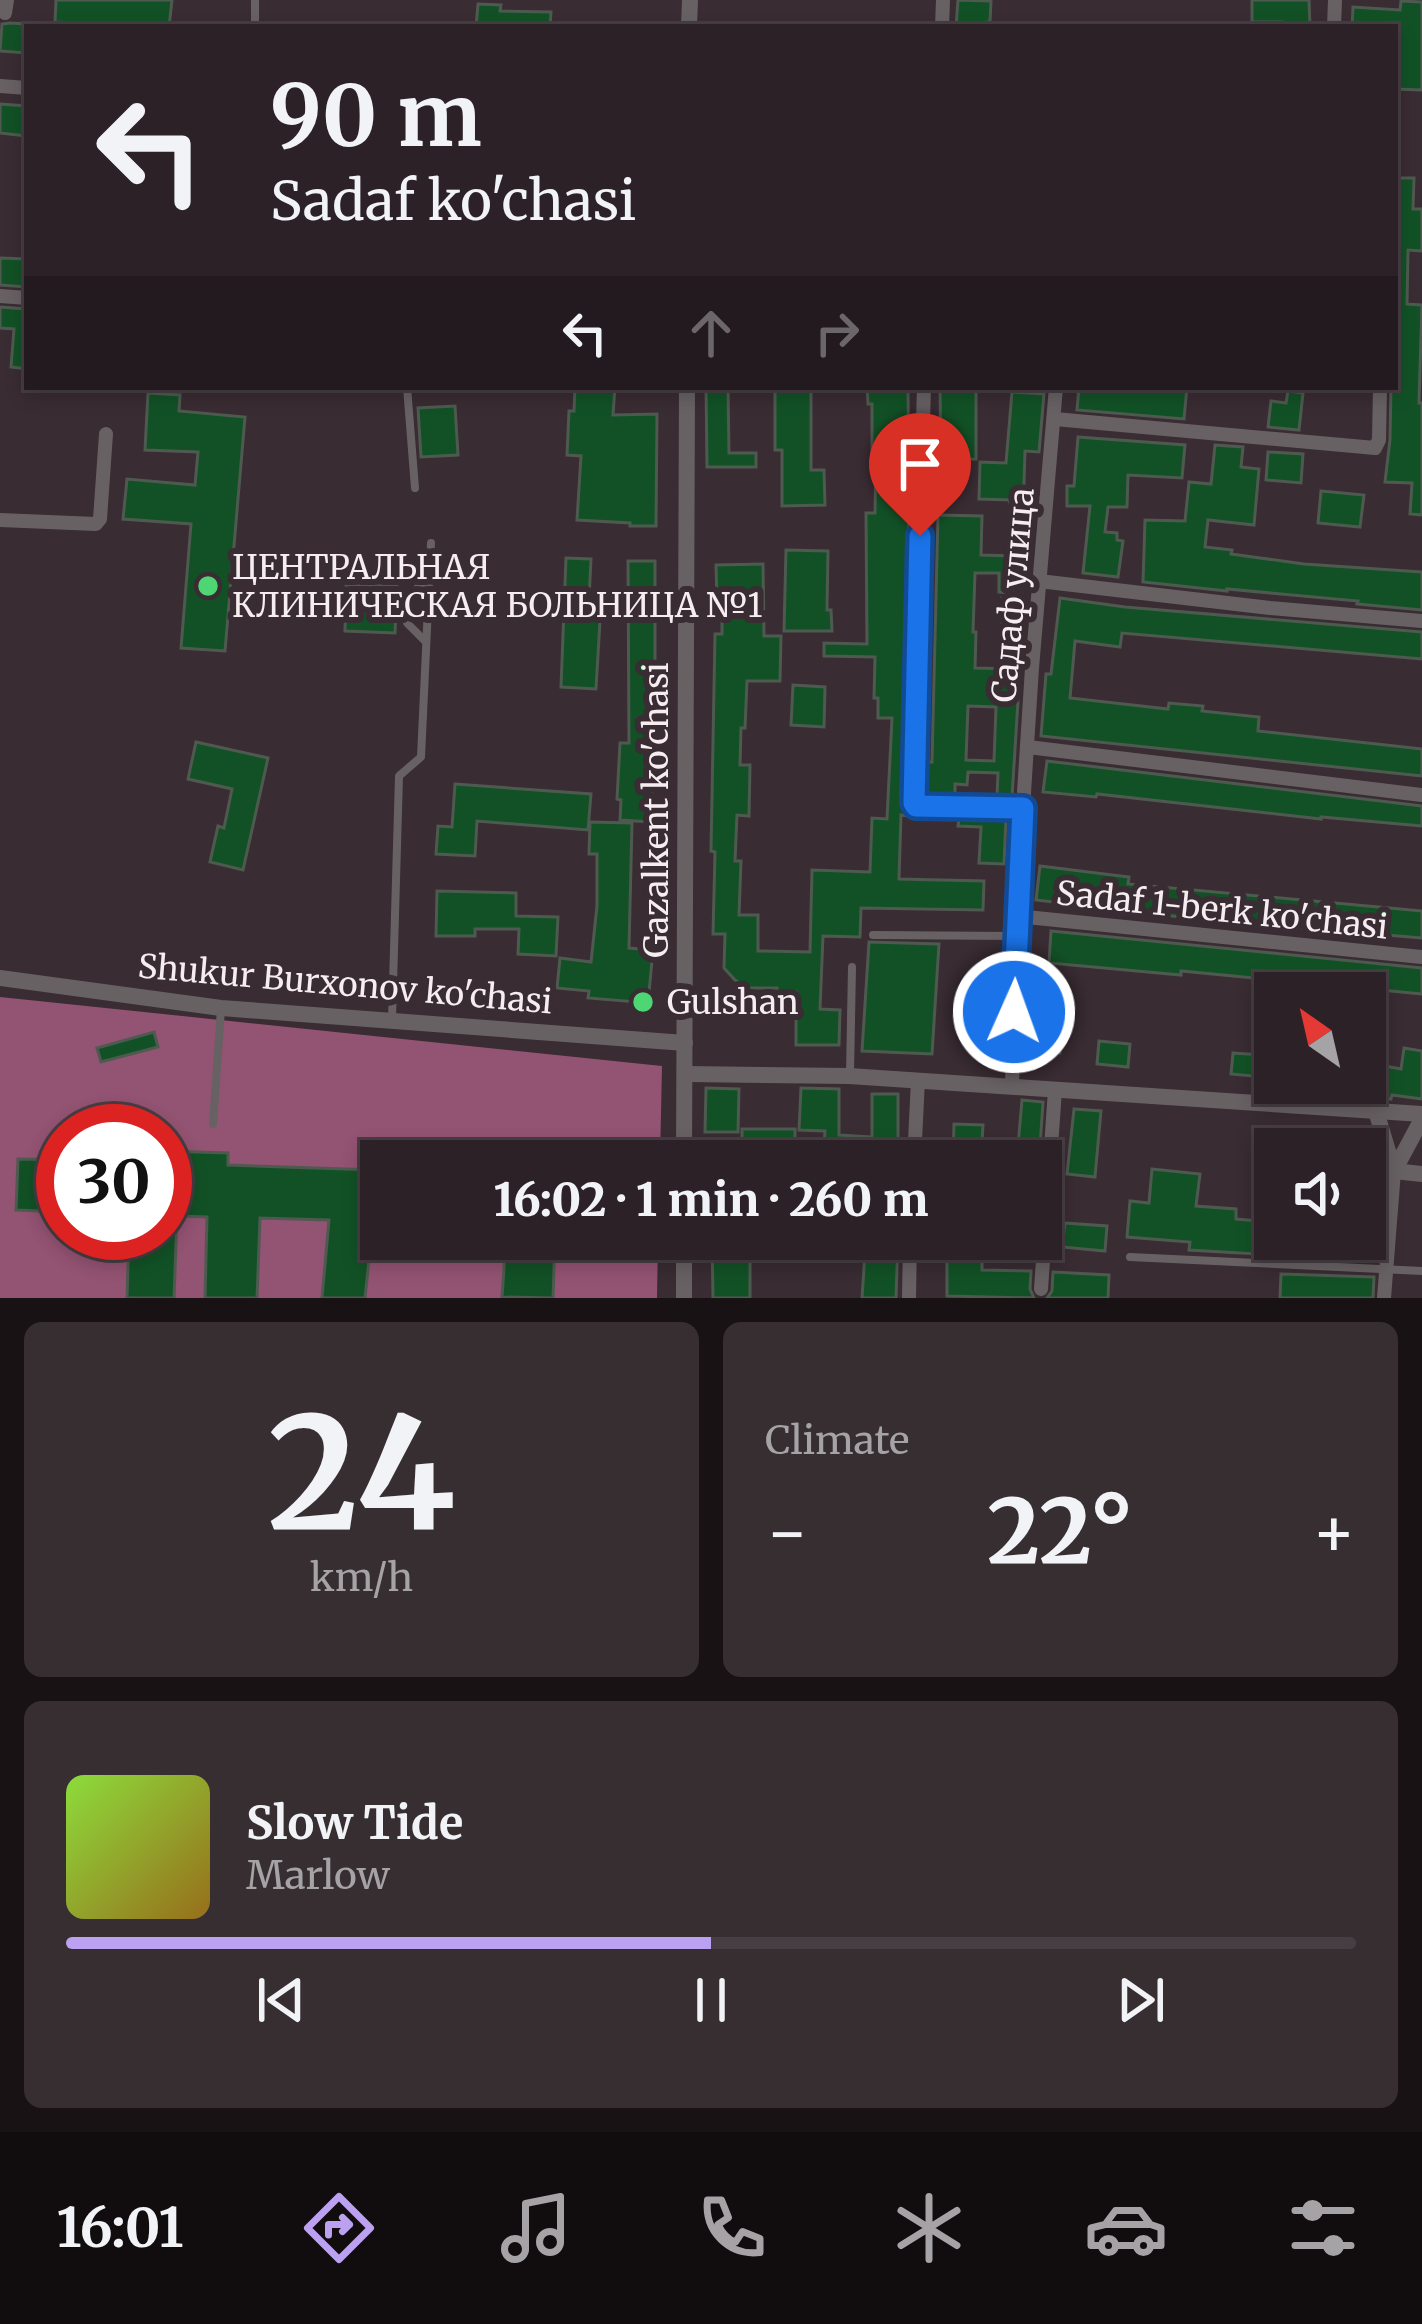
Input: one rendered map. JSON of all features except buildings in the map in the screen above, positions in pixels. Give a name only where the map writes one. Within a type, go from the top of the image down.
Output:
[{"type":"street","name":"Gazalkent ko'chasi","points":[[684,1140],[686,390]]},
{"type":"street","points":[[924,390],[914,803],[1023,808]]},
{"type":"street","name":"Садаф улица","points":[[1012,1087],[1016,916],[1056,390]]},
{"type":"street","points":[[1055,419],[1375,448],[1380,390]]},
{"type":"street","points":[[0,520],[96,524],[106,434]]},
{"type":"street","points":[[1039,581],[1422,621]]},
{"type":"street","points":[[1028,747],[1422,795]]},
{"type":"street","name":"Sadaf 1-berk ko'chasi","points":[[1016,916],[1422,957]]},
{"type":"street","name":"Shukur Burxonov ko'chasi","points":[[0,978],[221,1008],[685,1043]]},
{"type":"street","points":[[685,1074],[850,1076],[1422,1117],[1394,1171]]},
{"type":"street","points":[[915,1140],[918,1080]]},
{"type":"street","points":[[1041,1289],[1055,1090]]},
{"type":"street","points":[[1376,1111],[1394,1171],[1384,1298]]},
{"type":"street","points":[[1394,1171],[1422,1174]]},
{"type":"street","points":[[684,1260],[684,1298]]},
{"type":"street","points":[[909,1298],[910,1260]]},
{"type":"lane","points":[[407,390],[415,488]]},
{"type":"lane","points":[[392,1021],[399,776],[421,758],[430,543]]},
{"type":"lane","points":[[426,642],[407,622],[408,598],[429,576]]},
{"type":"lane","points":[[873,935],[1016,937]]},
{"type":"lane","points":[[850,1076],[852,967]]},
{"type":"lane","points":[[213,1124],[221,1008]]},
{"type":"lane","points":[[1130,1258],[1422,1271]]},
{"type":"shaded area","points":[[0,997],[662,1066],[660,1140],[360,1140],[360,1260],[658,1260],[657,1298],[0,1298]]},
{"type":"place","name":"ЦЕНТРАЛЬНАЯ КЛИНИЧЕСКАЯ БОЛЬНИЦА №1","points":[[208,586]]},
{"type":"place","name":"Gulshan","points":[[643,1002]]},
{"type":"route","points":[[920,536],[912,796],[916,806],[1023,808],[1014,1012]]}]
